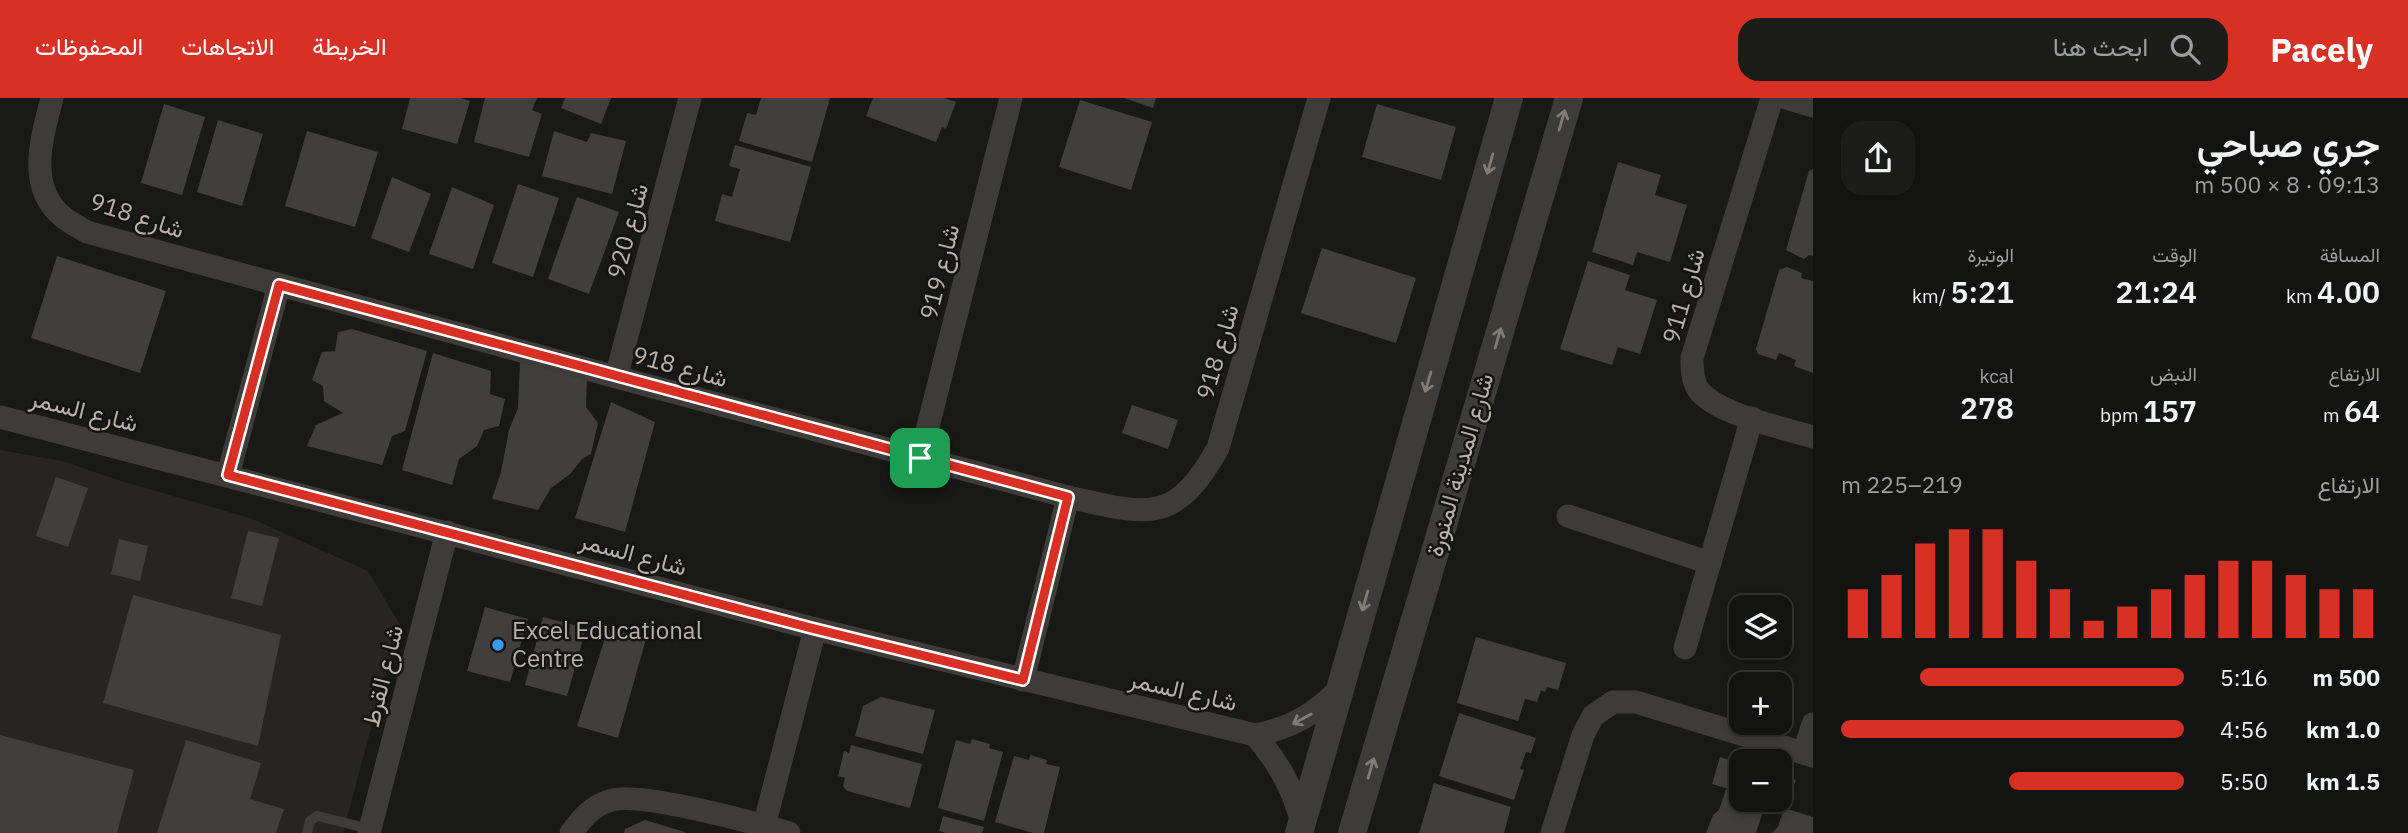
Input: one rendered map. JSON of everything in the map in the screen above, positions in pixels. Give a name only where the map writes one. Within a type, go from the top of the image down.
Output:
[{"type":"street","name":"شارع 918","points":[[52,98],[41,140],[39,171],[46,195],[62,216],[87,232],[616,377],[1068,497],[1134,511],[1160,508],[1184,495],[1202,476],[1218,448],[1319,98]]},
{"type":"street","name":"شارع 920","points":[[616,377],[690,98]]},
{"type":"street","name":"شارع 919","points":[[920,458],[1011,98]]},
{"type":"street","points":[[1301,828],[1509,98]]},
{"type":"street","name":"شارع المدينة المنورة","points":[[1352,833],[1569,98]]},
{"type":"street","name":"شارع 911","points":[[1772,98],[1692,358],[1693,376],[1698,389],[1713,404],[1813,438]]},
{"type":"street","points":[[1786,98],[1813,106]]},
{"type":"street","points":[[228,475],[279,285]]},
{"type":"street","name":"شارع السمر","points":[[0,417],[815,629],[1255,735],[1280,730],[1303,720],[1324,706],[1341,687]]},
{"type":"street","points":[[1685,648],[1752,418]]},
{"type":"street","points":[[1023,680],[1068,497]]},
{"type":"street","points":[[1568,516],[1710,563]]},
{"type":"street","name":"شارع القرط","points":[[370,831],[447,532]]},
{"type":"street","points":[[764,826],[815,629]]},
{"type":"street","points":[[1552,833],[1583,735],[1592,716],[1613,702],[1636,702],[1809,755],[1813,724]]},
{"type":"street","name":"شارع السمر","points":[[1255,735],[1272,754],[1285,776],[1295,799],[1301,828]]},
{"type":"street","points":[[571,833],[590,809],[614,799],[643,799],[789,833]]},
{"type":"lane","points":[[307,833],[310,821],[317,816],[370,831]]},
{"type":"shaded area","points":[[0,450],[63,461],[121,481],[250,518],[368,571],[399,623],[343,833],[0,833]]},
{"type":"building","points":[[410,98],[461,98],[470,101],[457,144],[402,129]]},
{"type":"building","points":[[485,98],[537,98],[532,110],[542,114],[529,157],[474,142]]},
{"type":"building","points":[[565,98],[611,98],[601,124],[561,108]]},
{"type":"building","points":[[761,98],[830,98],[812,162],[739,141],[747,113],[756,115]]},
{"type":"building","points":[[873,98],[945,98],[956,102],[946,129],[942,127],[936,142],[866,116]]},
{"type":"building","points":[[1124,98],[1156,98],[1153,108]]},
{"type":"building","points":[[1080,100],[1152,122],[1131,190],[1059,167]]},
{"type":"building","points":[[164,104],[205,117],[182,195],[141,183]]},
{"type":"building","points":[[1377,104],[1456,127],[1441,180],[1362,157]]},
{"type":"building","points":[[218,120],[263,134],[242,206],[197,192]]},
{"type":"building","points":[[307,131],[378,152],[355,227],[285,206]]},
{"type":"building","points":[[554,131],[587,142],[591,133],[626,141],[612,194],[542,176]]},
{"type":"building","points":[[735,145],[811,167],[790,242],[715,221],[722,194],[732,197],[740,169],[729,166]]},
{"type":"building","points":[[1618,162],[1661,175],[1655,195],[1687,205],[1670,262],[1637,252],[1633,265],[1592,252]]},
{"type":"building","points":[[1813,169],[1813,256],[1809,255],[1804,259],[1786,250],[1809,171]]},
{"type":"building","points":[[392,177],[431,194],[409,252],[371,238]]},
{"type":"building","points":[[518,184],[559,198],[533,277],[492,263]]},
{"type":"building","points":[[452,187],[494,205],[473,269],[429,254]]},
{"type":"building","points":[[577,197],[619,212],[589,294],[548,279]]},
{"type":"building","points":[[1322,248],[1416,278],[1396,343],[1301,313]]},
{"type":"building","points":[[57,256],[166,291],[140,373],[31,338]]},
{"type":"building","points":[[1588,261],[1630,275],[1625,290],[1657,300],[1640,354],[1618,347],[1612,365],[1560,349]]},
{"type":"building","points":[[1787,267],[1802,273],[1801,278],[1813,281],[1813,373],[1794,366],[1796,360],[1779,353],[1776,360],[1758,354],[1756,349],[1779,270]]},
{"type":"building","points":[[352,329],[427,351],[405,431],[392,436],[382,465],[307,446],[316,425],[343,413],[324,401],[323,386],[312,380],[322,352],[335,351],[338,332]]},
{"type":"building","points":[[433,353],[491,371],[490,394],[505,399],[499,426],[484,430],[477,446],[459,459],[452,485],[402,470]]},
{"type":"building","points":[[520,362],[587,377],[586,407],[598,423],[591,454],[551,488],[538,510],[492,499],[501,472],[509,430],[518,408]]},
{"type":"building","points":[[611,402],[655,422],[625,532],[575,518]]},
{"type":"building","points":[[1132,405],[1178,420],[1168,449],[1122,433]]},
{"type":"building","points":[[56,477],[88,488],[68,547],[36,536]]},
{"type":"building","points":[[248,531],[279,538],[262,606],[231,598]]},
{"type":"building","points":[[119,539],[148,546],[140,581],[111,574]]},
{"type":"building","points":[[133,595],[281,635],[258,746],[103,703]]},
{"type":"building","name":"Excel Educational Centre","points":[[485,607],[528,619],[510,682],[467,671]]},
{"type":"building","points":[[543,617],[586,628],[567,696],[525,685]]},
{"type":"building","points":[[608,629],[646,639],[618,738],[577,726]]},
{"type":"building","points":[[1476,637],[1566,663],[1558,690],[1547,687],[1545,692],[1541,690],[1537,702],[1525,699],[1518,721],[1457,703]]},
{"type":"building","points":[[881,697],[935,710],[923,754],[855,736],[863,706]]},
{"type":"building","points":[[1459,713],[1536,738],[1531,753],[1526,752],[1520,769],[1524,770],[1514,800],[1439,776]]},
{"type":"building","points":[[0,735],[134,770],[117,833],[0,833]]},
{"type":"building","points":[[972,739],[990,744],[989,748],[1003,752],[984,821],[938,808],[956,740],[970,744]]},
{"type":"building","points":[[186,740],[261,763],[250,799],[284,809],[276,833],[157,833]]},
{"type":"building","points":[[851,745],[922,764],[910,808],[847,791],[843,786],[845,778],[838,776],[844,751],[849,753]]},
{"type":"building","points":[[1030,755],[1047,760],[1046,764],[1060,767],[1044,833],[1033,833],[995,822],[1014,756],[1029,760]]},
{"type":"building","points":[[1720,757],[1729,760],[1729,789],[1712,784]]},
{"type":"building","points":[[1434,783],[1511,807],[1504,833],[1419,833]]},
{"type":"building","points":[[1726,789],[1729,790],[1729,812],[1763,812],[1756,833],[1706,833],[1713,815],[1719,810]]},
{"type":"building","points":[[1792,810],[1813,817],[1813,833],[1772,833],[1778,827],[1783,812]]},
{"type":"building","points":[[943,816],[984,827],[982,833],[939,831]]},
{"type":"building","points":[[645,820],[685,833],[624,833],[625,829]]},
{"type":"place","name":"Excel Educational Centre","points":[[498,645]]},
{"type":"route","points":[[279,285],[920,458],[1068,497],[1023,680],[815,629],[228,475],[279,285]]}]
